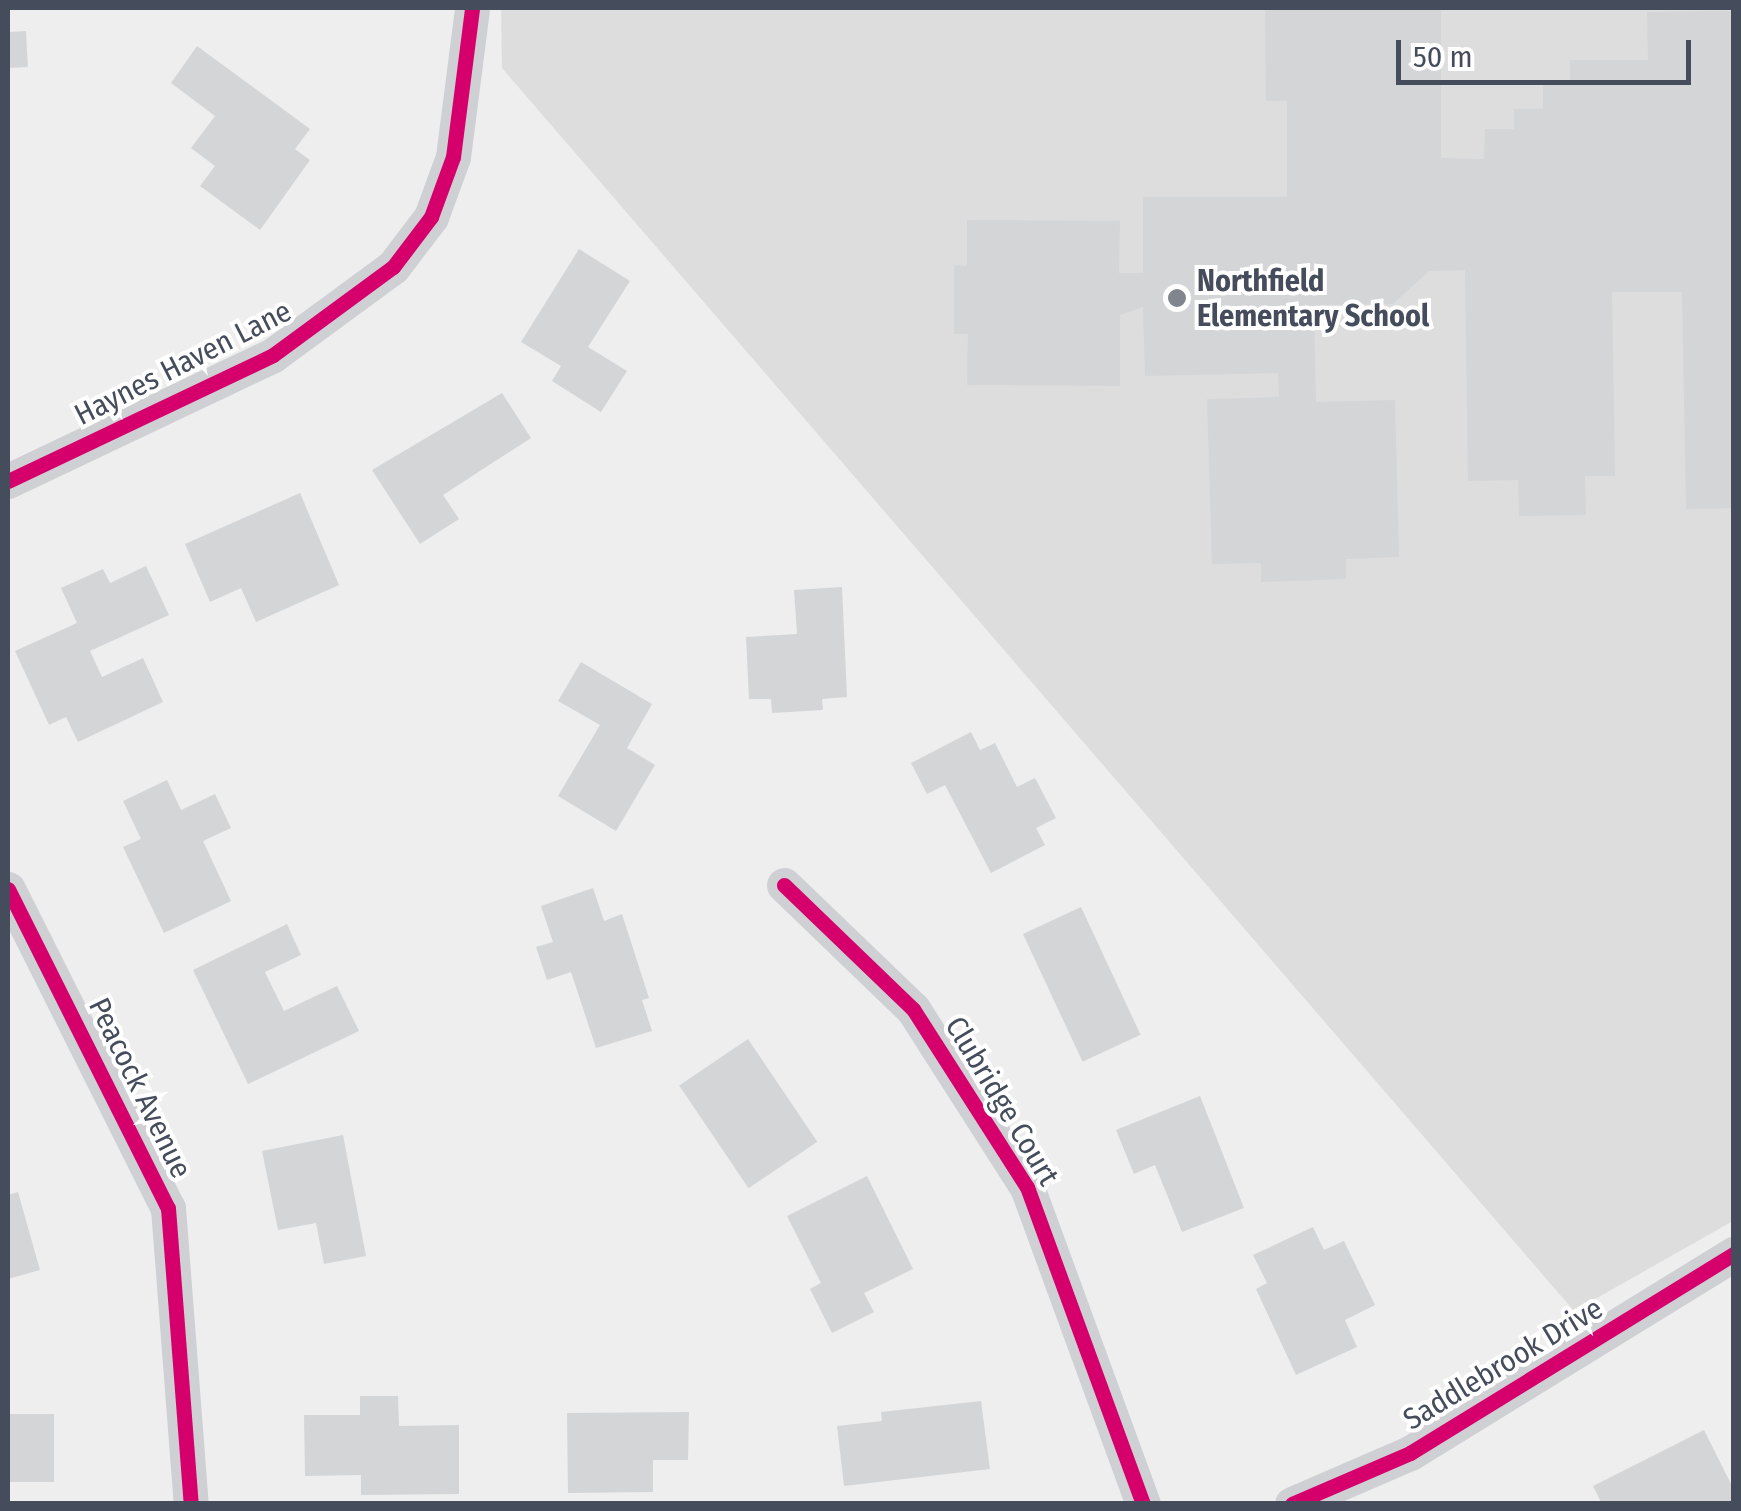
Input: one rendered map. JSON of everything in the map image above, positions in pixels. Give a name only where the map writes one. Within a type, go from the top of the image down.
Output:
[{"type":"street","name":"Haynes Haven Lane","points":[[8,481],[273,355],[393,267],[431,217],[453,157],[472,8]]},
{"type":"street","name":"Clubridge Court","points":[[784,885],[913,1008],[1027,1187],[1144,1504]]},
{"type":"street","name":"Peacock Avenue","points":[[8,889],[168,1208],[191,1504]]},
{"type":"street","name":"Saddlebrook Drive","points":[[1292,1504],[1410,1452],[1734,1254]]},
{"type":"shaded area","points":[[501,8],[1733,8],[1733,1221],[1574,1311],[502,68]]},
{"type":"building","name":"Northfield Elementary School","points":[[1265,8],[1441,8],[1441,158],[1484,159],[1485,129],[1514,129],[1514,109],[1543,109],[1543,85],[1570,84],[1570,60],[1648,60],[1647,12],[1734,11],[1734,508],[1686,509],[1682,292],[1612,292],[1615,476],[1585,476],[1586,515],[1519,516],[1518,480],[1468,481],[1465,270],[1429,271],[1393,304],[1314,305],[1316,402],[1395,400],[1399,557],[1346,559],[1346,579],[1261,582],[1261,563],[1212,564],[1207,399],[1279,397],[1278,373],[1145,376],[1143,307],[1120,315],[1120,386],[967,385],[968,334],[954,334],[954,265],[967,266],[967,220],[1120,221],[1119,273],[1143,273],[1143,197],[1287,197],[1287,101],[1266,101]]},
{"type":"building","points":[[26,31],[28,67],[10,68],[8,32]]},
{"type":"building","points":[[197,46],[310,129],[295,149],[310,160],[260,230],[200,186],[215,166],[191,148],[215,116],[171,83]]},
{"type":"building","points":[[579,249],[630,281],[588,347],[627,371],[601,412],[552,381],[561,366],[521,342]]},
{"type":"building","points":[[502,393],[531,438],[443,495],[459,519],[420,544],[372,470]]},
{"type":"building","points":[[300,493],[339,585],[256,622],[241,588],[210,602],[185,544]]},
{"type":"building","points":[[146,566],[169,615],[90,651],[102,677],[143,658],[163,702],[78,742],[66,717],[49,725],[15,651],[77,623],[61,588],[103,569],[110,583]]},
{"type":"building","points":[[842,587],[847,697],[822,699],[823,710],[772,713],[771,699],[749,699],[746,637],[797,634],[794,590]]},
{"type":"building","points":[[581,662],[652,704],[627,748],[655,765],[616,831],[558,796],[600,725],[558,701]]},
{"type":"building","points":[[971,732],[980,750],[995,743],[1017,787],[1035,778],[1056,818],[1036,828],[1045,845],[991,873],[945,785],[927,794],[911,763]]},
{"type":"building","points":[[167,780],[181,810],[215,794],[231,828],[203,841],[231,901],[164,933],[123,847],[141,839],[123,801]]},
{"type":"building","points":[[593,888],[604,921],[622,914],[649,998],[642,1000],[652,1031],[596,1048],[571,972],[547,980],[536,947],[553,942],[541,906]]},
{"type":"building","points":[[1081,907],[1141,1035],[1083,1062],[1023,934]]},
{"type":"building","points":[[287,924],[301,955],[265,972],[284,1011],[337,986],[359,1031],[248,1084],[193,970]]},
{"type":"building","points":[[748,1039],[817,1142],[749,1188],[679,1085]]},
{"type":"building","points":[[1200,1096],[1244,1208],[1182,1232],[1155,1165],[1134,1174],[1116,1130]]},
{"type":"building","points":[[343,1135],[366,1256],[324,1264],[316,1223],[278,1230],[262,1151]]},
{"type":"building","points":[[867,1176],[913,1269],[864,1293],[874,1312],[832,1333],[810,1289],[821,1283],[787,1216]]},
{"type":"building","points":[[18,1192],[40,1270],[8,1279],[8,1195]]},
{"type":"building","points":[[1313,1227],[1324,1250],[1344,1241],[1375,1305],[1345,1320],[1357,1347],[1296,1375],[1256,1289],[1267,1283],[1253,1255]]},
{"type":"building","points":[[360,1396],[398,1396],[399,1426],[459,1425],[459,1494],[361,1495],[361,1475],[305,1476],[304,1415],[360,1415]]},
{"type":"building","points":[[981,1401],[990,1469],[844,1486],[837,1426],[882,1421],[881,1412]]},
{"type":"building","points":[[689,1412],[688,1460],[653,1460],[653,1492],[568,1493],[567,1413]]},
{"type":"building","points":[[8,1414],[54,1414],[54,1482],[8,1482]]},
{"type":"building","points":[[1704,1430],[1734,1490],[1734,1504],[1602,1504],[1593,1486]]},
{"type":"cycle path","points":[[8,481],[273,355],[393,267],[431,217],[453,157],[472,8]]},
{"type":"cycle path","points":[[784,885],[913,1009],[1027,1187],[1143,1504]]},
{"type":"cycle path","points":[[8,889],[168,1208],[191,1504]]},
{"type":"cycle path","points":[[1292,1504],[1410,1453],[1734,1254]]},
{"type":"place","name":"Northfield Elementary School","points":[[1177,298]]}]
